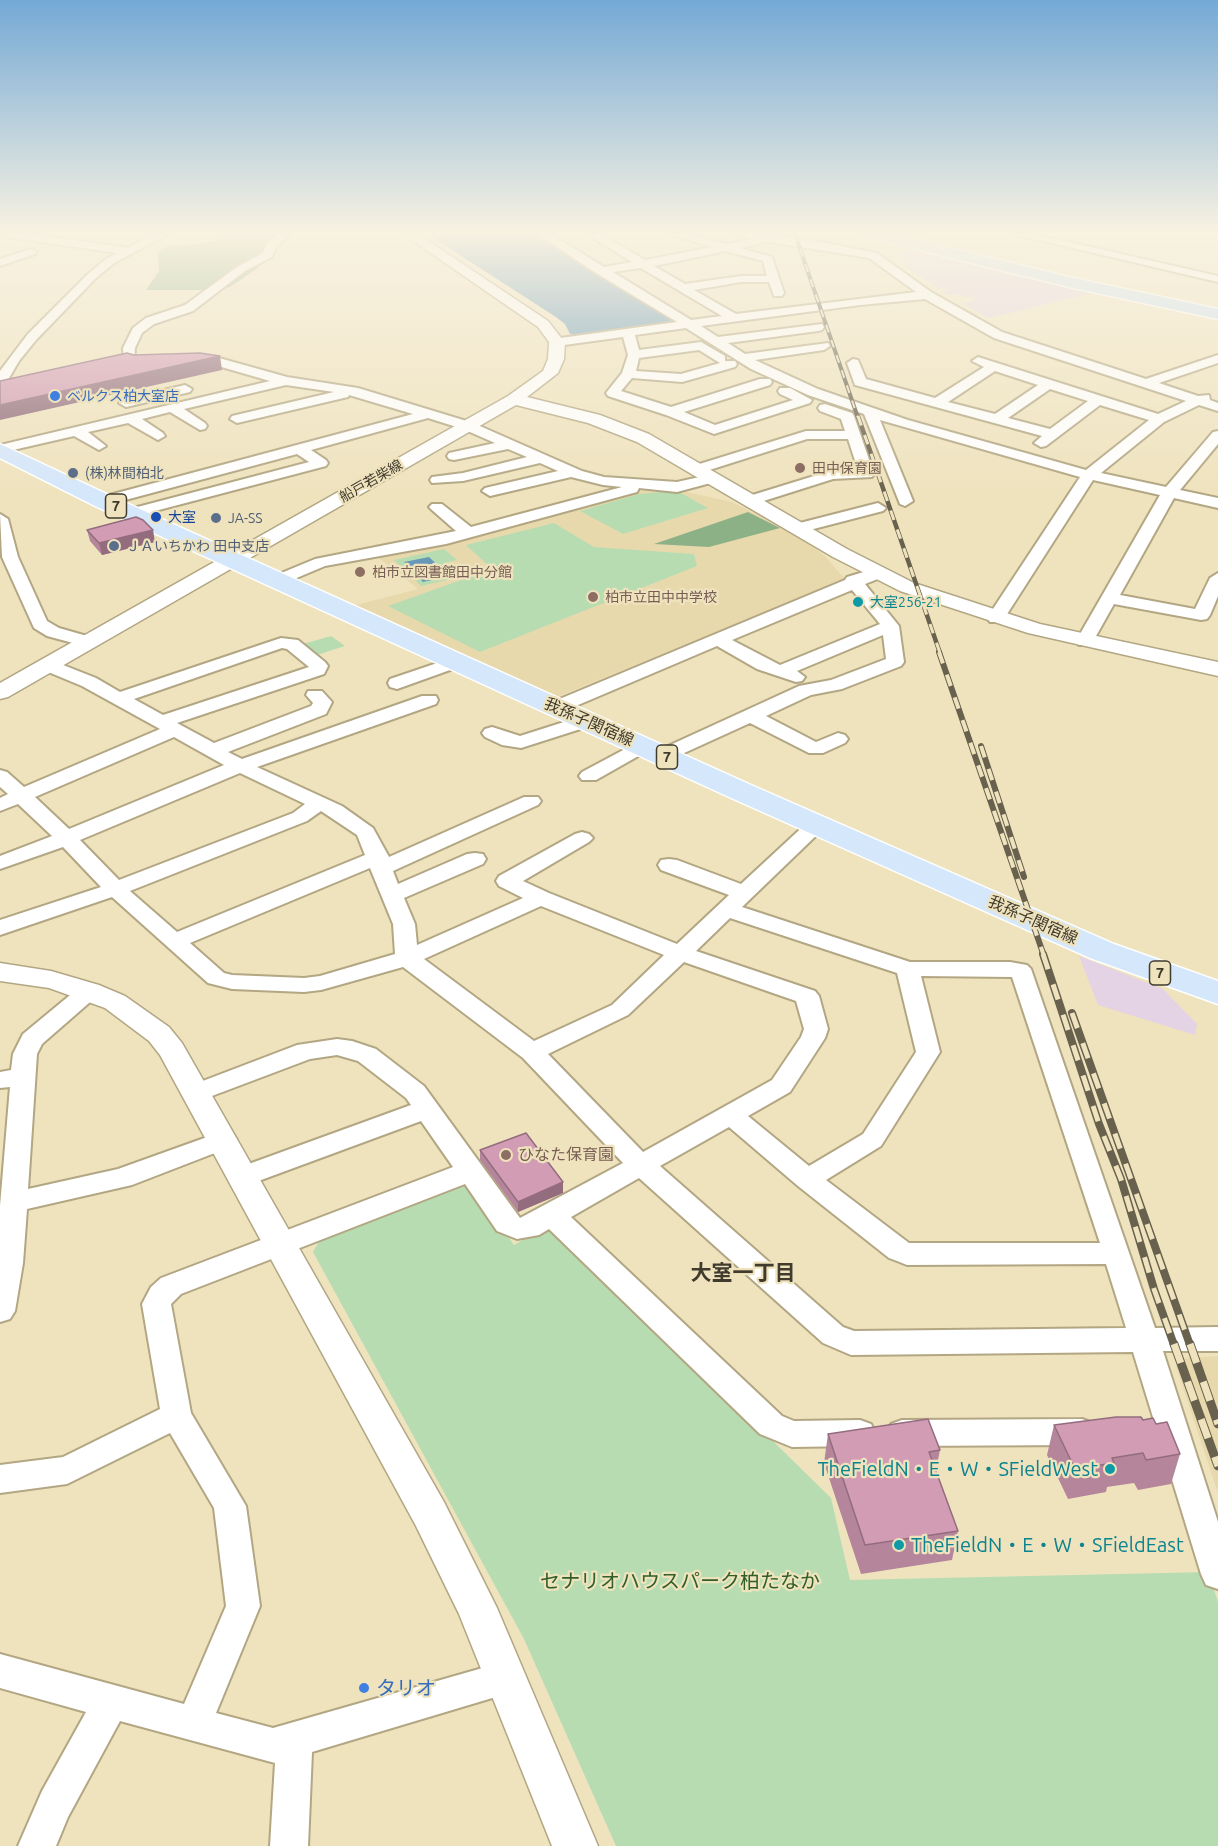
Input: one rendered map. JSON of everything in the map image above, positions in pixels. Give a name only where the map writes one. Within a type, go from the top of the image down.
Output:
[{"type":"main road","name":"我孫子関宿線","points":[[0,449],[103,501],[816,825],[1102,951],[1218,993]]},
{"type":"street","points":[[4,386],[13,360],[49,320]]},
{"type":"street","points":[[147,362],[123,361],[137,331],[153,320]]},
{"type":"street","points":[[538,320],[552,332],[557,342],[718,320]]},
{"type":"street","points":[[683,320],[715,341],[736,361],[765,382],[804,400],[848,416],[867,474],[832,475],[751,500]]},
{"type":"street","points":[[628,374],[682,378],[736,361],[826,351],[815,320]]},
{"type":"street","points":[[972,320],[998,335],[1196,402],[1218,407]]},
{"type":"street","points":[[715,341],[818,327]]},
{"type":"street","points":[[628,333],[634,356],[628,374],[613,393],[714,430],[752,452]]},
{"type":"street","name":"船戸若柴線","points":[[0,692],[514,399],[550,373],[556,359],[557,342]]},
{"type":"street","points":[[634,356],[701,346],[813,392],[870,412],[1089,475],[1218,503]]},
{"type":"street","points":[[1144,384],[1218,359]]},
{"type":"street","points":[[180,361],[219,362],[286,381],[353,391],[468,426],[572,472],[603,481],[677,487],[752,452],[806,435],[854,435]]},
{"type":"street","points":[[978,361],[1159,419]]},
{"type":"street","points":[[853,363],[860,382],[1053,434]]},
{"type":"street","points":[[937,403],[994,366]]},
{"type":"street","points":[[224,380],[257,373]]},
{"type":"street","points":[[0,449],[286,381]]},
{"type":"street","points":[[670,412],[765,382]]},
{"type":"street","points":[[998,419],[1048,384]]},
{"type":"street","points":[[126,403],[202,385]]},
{"type":"street","points":[[237,419],[353,391]]},
{"type":"street","points":[[996,618],[1089,475],[1159,419],[1218,393]]},
{"type":"street","points":[[514,399],[567,411],[622,429],[706,473],[877,573],[917,591],[996,618],[1084,641],[1218,669]]},
{"type":"street","points":[[714,430],[804,400]]},
{"type":"street","points":[[1023,457],[1098,400]]},
{"type":"street","points":[[173,408],[200,426]]},
{"type":"street","points":[[870,412],[905,501]]},
{"type":"street","points":[[103,501],[428,414]]},
{"type":"street","points":[[131,418],[158,436]]},
{"type":"street","points":[[76,431],[99,446]]},
{"type":"street","points":[[1084,641],[1169,493],[1218,435]]},
{"type":"street","points":[[454,456],[510,444]]},
{"type":"street","points":[[131,513],[321,463],[300,448]]},
{"type":"street","points":[[437,480],[463,477],[543,458]]},
{"type":"street","points":[[490,491],[572,472]]},
{"type":"street","points":[[280,580],[321,562],[468,533],[651,484]]},
{"type":"street","points":[[437,507],[468,533]]},
{"type":"street","points":[[798,528],[878,508]]},
{"type":"street","points":[[0,519],[5,557],[39,624],[53,632],[88,642]]},
{"type":"street","points":[[557,707],[877,573]]},
{"type":"street","points":[[1109,598],[1201,615],[1218,578]]},
{"type":"street","points":[[589,776],[750,715],[807,690],[835,685],[896,662],[890,627],[879,610],[854,581]]},
{"type":"street","points":[[782,671],[890,627]]},
{"type":"street","points":[[719,640],[763,665],[821,687]]},
{"type":"street","points":[[0,806],[168,726],[318,670],[319,666],[291,644],[281,643],[119,698]]},
{"type":"street","points":[[397,683],[458,661]]},
{"type":"street","points":[[47,665],[89,682],[240,766],[317,804],[335,810],[366,832],[404,924],[407,958],[532,1052],[591,1116],[641,1165],[833,1335],[851,1343],[1218,1339]]},
{"type":"street","points":[[212,751],[319,710],[323,702],[315,695]]},
{"type":"street","points":[[0,863],[240,766],[429,700]]},
{"type":"street","points":[[750,715],[816,749],[838,739]]},
{"type":"street","points":[[492,734],[509,741],[521,742],[586,721]]},
{"type":"street","points":[[0,776],[66,838],[114,889],[173,942],[216,978],[232,982],[304,985],[321,983],[407,958],[541,898]]},
{"type":"street","points":[[173,942],[380,863],[531,801]]},
{"type":"street","points":[[0,928],[114,889],[300,817],[317,804]]},
{"type":"street","points":[[532,1052],[620,1010],[816,825]]},
{"type":"street","points":[[196,1093],[306,1051],[337,1047],[352,1049],[367,1055],[415,1092],[507,1224],[517,1229],[530,1228],[781,1086],[813,1038],[816,1029],[807,996],[679,953],[541,898],[507,881],[582,838]]},
{"type":"street","points":[[392,895],[475,859]]},
{"type":"street","points":[[669,865],[745,893]]},
{"type":"street","points":[[727,910],[908,969],[1010,969],[1019,970],[1023,974],[1144,1339],[1160,1431],[1218,1574]]},
{"type":"street","points":[[807,1179],[872,1140],[928,1053],[908,969]]},
{"type":"street","points":[[0,972],[51,980],[89,991],[115,1002],[159,1034],[172,1050],[430,1514],[477,1608],[575,1846]]},
{"type":"street","points":[[0,1311],[9,1263],[14,1202],[11,1079],[32,1040],[89,991]]},
{"type":"street","points":[[244,1176],[427,1109]]},
{"type":"street","points":[[730,1115],[807,1179],[899,1251],[907,1254],[1117,1252]]},
{"type":"street","points":[[14,1202],[123,1178],[224,1140]]},
{"type":"street","points":[[193,1724],[243,1606],[230,1506],[176,1415],[156,1304],[161,1295],[171,1286],[470,1171]]},
{"type":"street","points":[[552,1215],[771,1425],[780,1431],[792,1434],[1113,1432]]},
{"type":"street","points":[[0,1479],[67,1470],[176,1415]]},
{"type":"street","points":[[0,1671],[273,1746],[507,1678]]},
{"type":"street","points":[[37,1846],[55,1804],[112,1700]]},
{"type":"street","points":[[289,1846],[294,1740]]},
{"type":"shaded area","name":"柏市立田中中学校","points":[[673,489],[732,502],[793,532],[825,556],[845,579],[552,699],[352,606],[418,589],[375,555],[634,491]]},
{"type":"shaded area","points":[[1079,956],[1163,989],[1197,1024],[1195,1035],[1098,1005]]},
{"type":"shaded area","points":[[1218,1356],[1218,1493],[1176,1367],[1185,1358]]},
{"type":"green space","points":[[681,493],[708,508],[623,534],[580,511],[639,494]]},
{"type":"green space","points":[[748,512],[780,528],[709,547],[654,544]]},
{"type":"green space","points":[[554,523],[594,547],[694,554],[697,566],[480,652],[388,606],[492,569],[466,545]]},
{"type":"green space","points":[[444,549],[457,560],[445,563],[460,577],[421,586],[394,560]]},
{"type":"green space","points":[[331,636],[345,646],[317,655],[303,644]]},
{"type":"green space","name":"セナリオハウスパーク柏たなか","points":[[461,1181],[471,1184],[514,1245],[545,1227],[556,1228],[831,1498],[850,1580],[1208,1572],[1218,1602],[1218,1846],[616,1846],[524,1639],[313,1252],[321,1238]]},
{"type":"water","points":[[560,320],[672,320],[668,324],[580,336],[570,334]]},
{"type":"water","points":[[429,557],[449,576],[423,582],[404,562]]},
{"type":"building","points":[[127,353],[134,355],[200,353],[220,356],[0,405],[0,381]]},
{"type":"building","points":[[136,517],[143,520],[153,530],[99,543],[87,530]]},
{"type":"building","name":"ひなた保育園","points":[[526,1133],[563,1182],[518,1202],[480,1150]]},
{"type":"building","points":[[1116,1417],[1141,1417],[1143,1420],[1153,1418],[1156,1424],[1167,1422],[1180,1454],[1146,1460],[1143,1453],[1112,1458],[1114,1463],[1075,1469],[1054,1425]]},
{"type":"building","points":[[928,1419],[940,1450],[929,1452],[958,1531],[865,1545],[828,1434]]},
{"type":"railway","points":[[824,320],[858,418]]},
{"type":"railway","points":[[858,416],[940,653]]},
{"type":"railway","points":[[939,652],[1044,956]]},
{"type":"railway","points":[[981,746],[1024,877]]},
{"type":"railway","points":[[1043,954],[1099,1124],[1121,1179],[1154,1289],[1174,1345]]},
{"type":"railway","points":[[1072,1013],[1190,1345]]},
{"type":"railway","points":[[1174,1344],[1218,1466]]},
{"type":"railway","points":[[1190,1344],[1218,1424]]},
{"type":"place","name":"ベルクス柏大室店","points":[[55,396]]},
{"type":"place","name":"田中保育園","points":[[800,468]]},
{"type":"place","name":"(株)林間柏北","points":[[73,473]]},
{"type":"place","name":"大室","points":[[156,517]]},
{"type":"place","name":"JA-SS","points":[[216,518]]},
{"type":"place","name":"ＪＡいちかわ 田中支店","points":[[114,546]]},
{"type":"place","name":"柏市立図書館田中分館","points":[[360,572]]},
{"type":"place","name":"柏市立田中中学校","points":[[593,597]]},
{"type":"place","name":"大室256-21","points":[[858,602]]},
{"type":"place","name":"ひなた保育園","points":[[506,1155]]},
{"type":"place","name":"TheFieldN・E・W・SFieldWest","points":[[1110,1469]]},
{"type":"place","name":"TheFieldN・E・W・SFieldEast","points":[[899,1545]]},
{"type":"place","name":"タリオ","points":[[364,1688]]},
{"type":"district","name":"大室一丁目","points":[[743,1273]]}]
